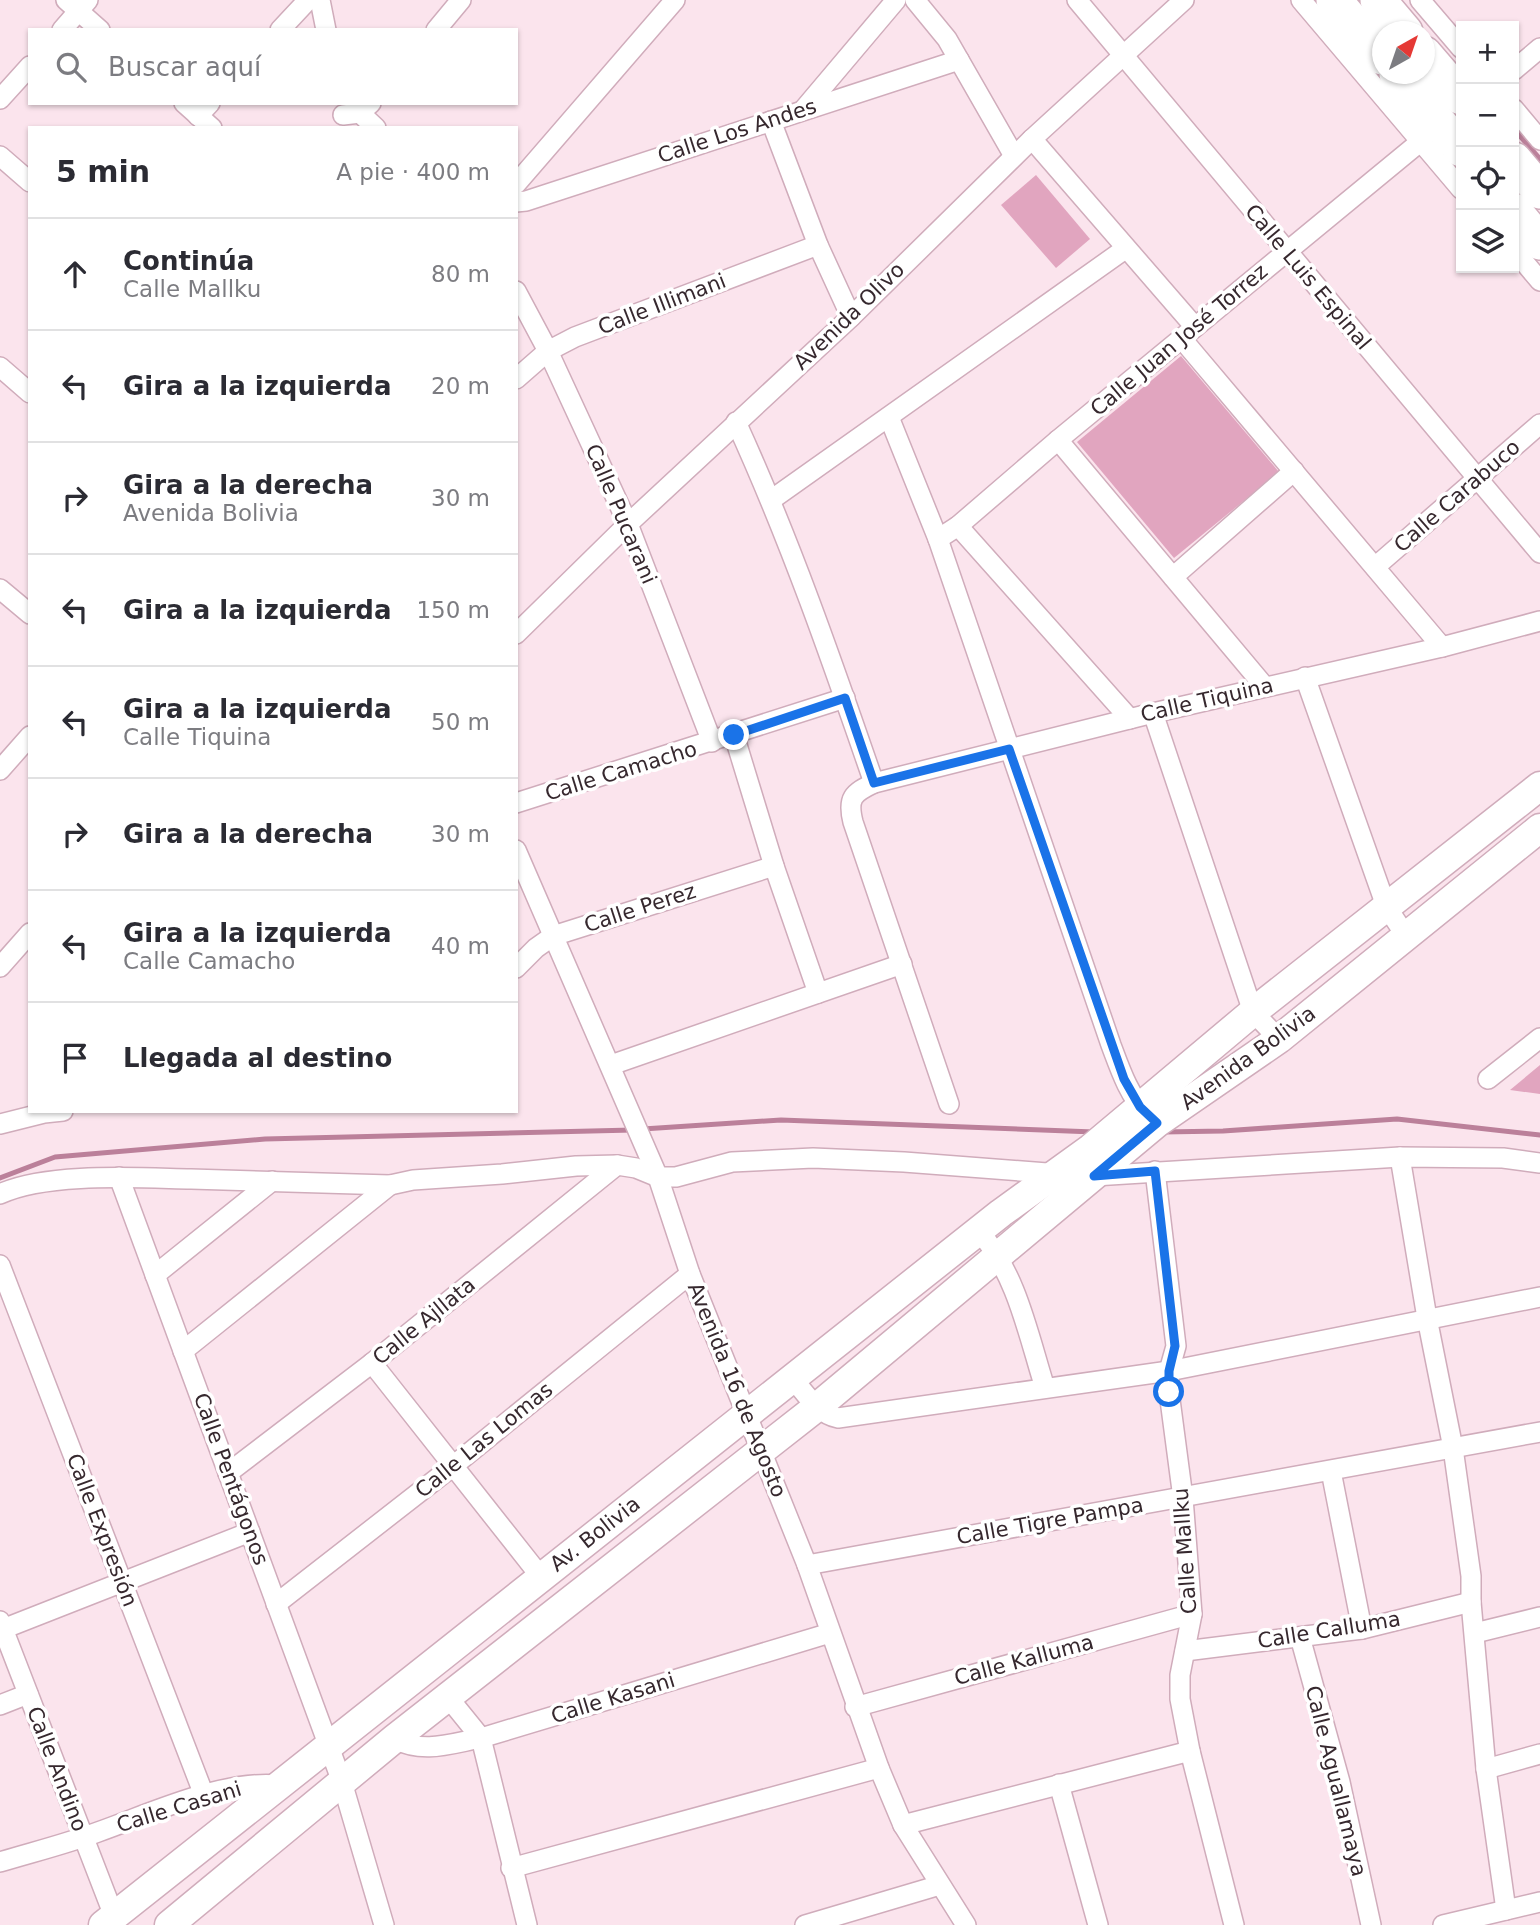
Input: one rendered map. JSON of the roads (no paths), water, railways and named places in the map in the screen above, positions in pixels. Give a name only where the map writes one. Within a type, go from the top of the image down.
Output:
[{"type":"highway","points":[[1334,0],[1372,45]]},
{"type":"highway","points":[[1378,0],[1396,21]]},
{"type":"highway","points":[[1435,67],[1456,91]]},
{"type":"highway","points":[[1406,84],[1459,147]]},
{"type":"highway","points":[[1519,166],[1540,191]]},
{"type":"highway","points":[[1519,217],[1540,242]]},
{"type":"street","points":[[282,28],[308,0]]},
{"type":"street","points":[[320,0],[326,28]]},
{"type":"street","points":[[438,28],[461,0]]},
{"type":"street","points":[[518,182],[675,0]]},
{"type":"street","points":[[804,109],[896,0]]},
{"type":"street","points":[[915,0],[947,39],[1014,156]]},
{"type":"street","name":"Calle Luis Espinal","points":[[1077,0],[1540,553]]},
{"type":"street","name":"Avenida Olivo","points":[[518,632],[628,524],[850,317],[1014,156],[1184,0]]},
{"type":"street","points":[[1301,0],[1456,183]]},
{"type":"street","points":[[1420,0],[1456,42]]},
{"type":"street","points":[[63,28],[77,4],[98,28]]},
{"type":"street","points":[[1519,66],[1540,48]]},
{"type":"street","name":"Calle Los Andes","points":[[518,202],[959,60]]},
{"type":"street","points":[[0,99],[28,68]]},
{"type":"street","points":[[352,112],[373,126]]},
{"type":"street","points":[[1519,115],[1540,140]]},
{"type":"street","points":[[771,121],[818,245],[850,317]]},
{"type":"street","points":[[1032,139],[1125,249],[1294,471],[1442,647]]},
{"type":"street","name":"Calle Juan José Torrez","points":[[938,539],[958,526],[1058,440],[1420,142]]},
{"type":"street","points":[[0,156],[28,180]]},
{"type":"street","name":"Calle Illimani","points":[[518,377],[548,352],[575,337],[818,245]]},
{"type":"street","points":[[772,500],[1125,249]]},
{"type":"street","points":[[1519,256],[1540,281]]},
{"type":"street","name":"Calle Pucarani","points":[[518,295],[548,352],[628,524],[712,742]]},
{"type":"street","points":[[0,367],[28,391]]},
{"type":"street","points":[[888,417],[938,539],[1111,1045],[1141,1116],[1092,1162]]},
{"type":"street","points":[[736,422],[772,500],[874,783],[854,795],[850,810],[949,1104]]},
{"type":"street","name":"Calle Carabuco","points":[[1375,567],[1540,424]]},
{"type":"street","points":[[1058,440],[1265,687]]},
{"type":"street","points":[[1173,577],[1294,471]]},
{"type":"street","points":[[958,526],[1130,719]]},
{"type":"street","points":[[0,589],[28,612]]},
{"type":"street","name":"Calle Tiquina","points":[[874,783],[1153,713],[1442,647],[1540,621]]},
{"type":"street","points":[[1305,677],[1386,906],[1406,936]]},
{"type":"street","name":"Calle Camacho","points":[[518,802],[845,698]]},
{"type":"street","points":[[1153,713],[1253,1012],[1279,1039]]},
{"type":"street","points":[[734,735],[774,866],[818,993]]},
{"type":"street","points":[[0,770],[28,738]]},
{"type":"street","name":"Avenida Bolivia","points":[[761,1449],[817,1407],[998,1255],[1092,1162],[1127,1148],[1141,1116],[1188,1069],[1253,1012],[1540,786]]},
{"type":"street","name":"Avenida Bolivia","points":[[1141,1116],[1279,1039],[1540,828]]},
{"type":"street","name":"Avenida 16 de Agosto","points":[[518,855],[658,1177],[690,1274],[807,1564],[855,1707],[879,1768],[903,1825],[966,1925]]},
{"type":"street","name":"Calle Perez","points":[[518,966],[553,936],[774,866]]},
{"type":"street","points":[[0,967],[28,935]]},
{"type":"street","points":[[611,1065],[902,964]]},
{"type":"street","points":[[1488,1079],[1540,1038]]},
{"type":"street","points":[[0,1124],[47,1113]]},
{"type":"street","points":[[1092,1162],[1155,1171],[1400,1157],[1503,1158],[1540,1163]]},
{"type":"street","points":[[1400,1157],[1427,1318],[1453,1448],[1471,1576],[1486,1769],[1506,1910]]},
{"type":"street","points":[[0,1194],[10,1189],[41,1183],[119,1177],[390,1185],[413,1180],[617,1165],[636,1168],[658,1177],[676,1177],[732,1162],[813,1158],[1058,1174]]},
{"type":"street","name":"Av. Bolivia","points":[[109,1921],[1000,1213],[1058,1174],[1092,1162]]},
{"type":"street","name":"Calle Ajllata","points":[[228,1473],[372,1363],[617,1165]]},
{"type":"street","name":"Calle Mallku","points":[[1155,1171],[1175,1346],[1169,1371],[1169,1392],[1183,1498],[1192,1614],[1180,1675],[1180,1699],[1190,1751],[1234,1925]]},
{"type":"street","name":"Calle Pentágonos","points":[[119,1177],[342,1782],[384,1925]]},
{"type":"street","points":[[155,1275],[272,1181]]},
{"type":"street","points":[[183,1350],[390,1185]]},
{"type":"street","points":[[979,1231],[998,1255],[1013,1288],[1045,1388]]},
{"type":"street","name":"Calle Expresión","points":[[0,1265],[204,1795]]},
{"type":"street","name":"Calle Las Lomas","points":[[276,1604],[453,1466],[690,1274]]},
{"type":"street","points":[[793,1379],[817,1407],[828,1416],[838,1418],[1169,1371],[1540,1297]]},
{"type":"street","points":[[372,1363],[541,1577]]},
{"type":"street","name":"Calle Tigre Pampa","points":[[807,1564],[1540,1432]]},
{"type":"street","name":"Av. Bolivia","points":[[169,1925],[447,1696],[761,1449]]},
{"type":"street","points":[[1331,1471],[1362,1629]]},
{"type":"street","points":[[1,1625],[123,1583],[250,1532]]},
{"type":"street","name":"Calle Calluma","points":[[1185,1651],[1362,1629],[1471,1602]]},
{"type":"street","name":"Calle Kalluma","points":[[855,1707],[1192,1614]]},
{"type":"street","points":[[1475,1633],[1540,1617]]},
{"type":"street","name":"Calle Andino","points":[[1,1625],[83,1838],[109,1921]]},
{"type":"street","name":"Calle Kasani","points":[[394,1739],[416,1748],[431,1748],[481,1738],[831,1633]]},
{"type":"street","name":"Calle Aguallamaya","points":[[1300,1637],[1340,1782],[1371,1925]]},
{"type":"street","points":[[0,1705],[28,1694]]},
{"type":"street","points":[[447,1696],[481,1738],[527,1925]]},
{"type":"street","points":[[903,1825],[1190,1751]]},
{"type":"street","points":[[1486,1769],[1540,1755]]},
{"type":"street","points":[[511,1868],[879,1768]]},
{"type":"street","name":"Calle Casani","points":[[0,1861],[83,1838],[204,1795],[256,1783],[278,1785]]},
{"type":"street","points":[[1059,1784],[1098,1925]]},
{"type":"street","points":[[805,1925],[940,1885]]},
{"type":"street","points":[[1443,1925],[1540,1902]]},
{"type":"waterway","points":[[1519,135],[1540,159]]},
{"type":"waterway","points":[[1163,1132],[1223,1131],[1397,1119],[1540,1135]]},
{"type":"waterway","points":[[643,1129],[781,1120],[1094,1132]]},
{"type":"waterway","points":[[0,1178],[55,1157],[265,1139],[633,1130]]}]
